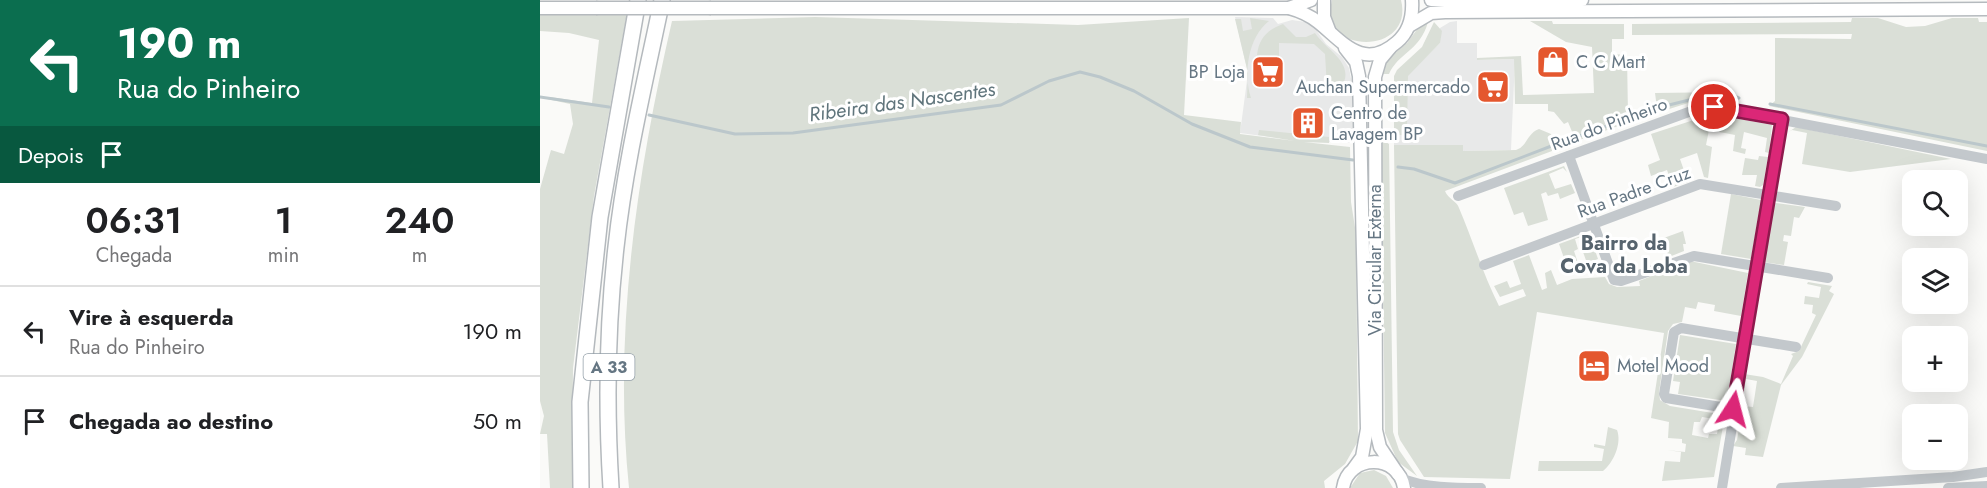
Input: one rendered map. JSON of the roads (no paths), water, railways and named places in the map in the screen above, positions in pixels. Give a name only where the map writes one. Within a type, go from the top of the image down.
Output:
[{"type":"highway","name":"A 33","points":[[582,483],[580,402],[600,217],[638,0]]},
{"type":"highway","name":"A 33","points":[[611,488],[608,409],[616,247],[628,168],[662,0]]},
{"type":"main road","points":[[540,8],[1289,8],[1311,0]]},
{"type":"main road","points":[[1324,0],[1324,17],[1331,33]]},
{"type":"main road","points":[[1409,26],[1412,0]]},
{"type":"main road","points":[[1431,0],[1582,0]]},
{"type":"main road","name":"Via Circular Externa","points":[[1289,8],[1304,12],[1331,33],[1356,62],[1359,76],[1367,429],[1362,457],[1347,476],[1343,488]]},
{"type":"main road","points":[[1409,26],[1431,13],[1445,12],[1987,9]]},
{"type":"main road","name":"Via Circular Externa","points":[[1401,480],[1380,447],[1376,429],[1375,77],[1380,60],[1409,26]]},
{"type":"main road","points":[[1343,46],[1368,53],[1393,46]]},
{"type":"main road","points":[[1354,468],[1373,461],[1391,466],[1401,480]]},
{"type":"street","name":"Rua do Pinheiro","points":[[1458,196],[1697,109],[1714,107],[1987,159]]},
{"type":"street","points":[[1722,488],[1744,338],[1782,119]]},
{"type":"street","points":[[1569,156],[1613,277],[1621,281],[1694,256],[1828,278]]},
{"type":"street","name":"Rua Padre Cruz","points":[[1484,265],[1700,184],[1836,206]]},
{"type":"street","points":[[1733,409],[1666,398],[1664,394],[1674,332],[1681,328],[1796,347]]},
{"type":"street","points":[[1781,488],[1953,477],[1987,472]]},
{"type":"street","points":[[1401,480],[1430,487],[1481,488]]},
{"type":"street","points":[[1948,488],[1984,485]]},
{"type":"waterway","name":"Ribeira das Nascentes","points":[[649,115],[735,134],[793,133],[1001,105],[1049,81],[1080,72],[1100,77],[1134,91],[1192,124],[1250,147],[1353,160]]},
{"type":"waterway","name":"Ribeira das Nascentes","points":[[1657,108],[1717,93],[1739,98]]},
{"type":"waterway","name":"Ribeira das Nascentes","points":[[540,97],[609,107]]},
{"type":"waterway","name":"Ribeira das Nascentes","points":[[1770,104],[1987,146]]},
{"type":"waterway","name":"Ribeira das Nascentes","points":[[1571,139],[1637,115]]},
{"type":"waterway","name":"Ribeira das Nascentes","points":[[1398,167],[1414,169],[1455,183],[1554,145]]},
{"type":"place","name":"C C Mart","points":[[1553,62]]},
{"type":"place","name":"BP Loja","points":[[1268,72]]},
{"type":"place","name":"Auchan Supermercado","points":[[1493,87]]},
{"type":"place","name":"Centro de Lavagem BP","points":[[1308,123]]},
{"type":"place","name":"Motel Mood","points":[[1594,366]]},
{"type":"district","name":"Bairro da Cova da Loba","points":[[1624,254]]}]
